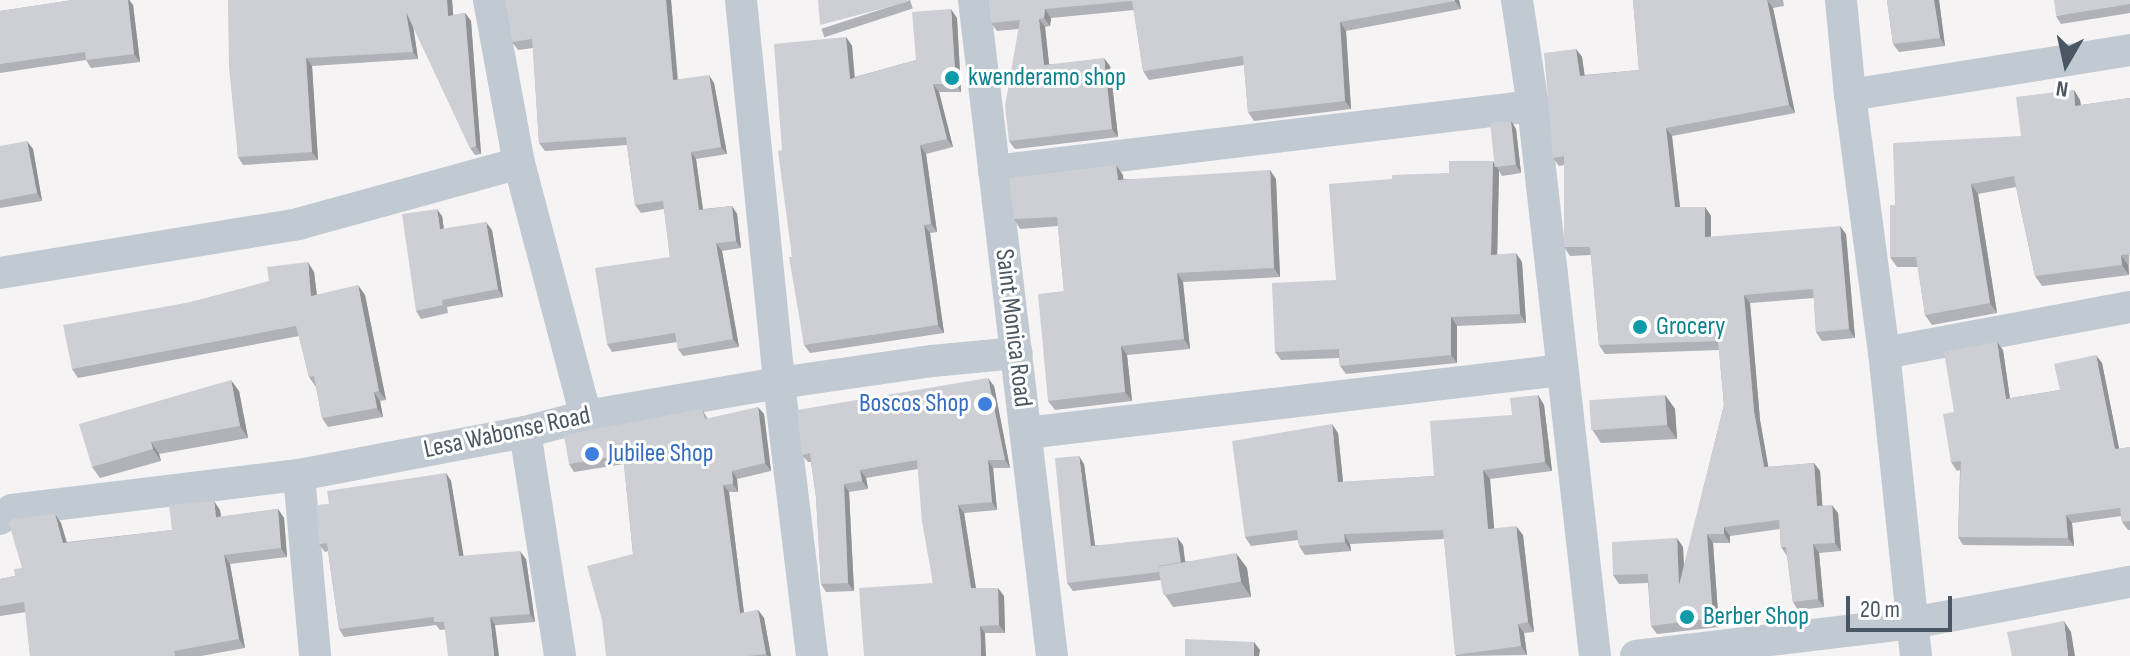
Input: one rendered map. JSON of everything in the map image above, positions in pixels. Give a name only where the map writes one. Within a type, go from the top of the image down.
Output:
[{"type":"street","points":[[489,0],[519,163],[586,416]]},
{"type":"street","points":[[741,0],[779,383],[812,656]]},
{"type":"street","name":"Saint Monica Road","points":[[974,0],[1052,656]]},
{"type":"street","points":[[1517,0],[1533,106],[1595,656]]},
{"type":"street","points":[[1841,0],[1850,95],[1884,353],[1916,656]]},
{"type":"street","points":[[1850,95],[2130,50]]},
{"type":"street","points":[[994,171],[1533,106]]},
{"type":"street","points":[[0,273],[298,224],[519,163]]},
{"type":"street","points":[[1884,353],[2130,307]]},
{"type":"street","name":"Lesa Wabonse Road","points":[[0,519],[12,510],[299,475],[525,432],[586,416],[779,383],[932,361],[1017,353]]},
{"type":"street","points":[[1026,433],[1562,370]]},
{"type":"street","points":[[525,432],[560,656]]},
{"type":"street","points":[[299,475],[315,656]]},
{"type":"street","points":[[1636,656],[1912,623],[2130,582]]},
{"type":"building","points":[[73,0],[128,0],[134,54],[86,60],[85,52],[0,64],[0,11]]},
{"type":"building","points":[[228,0],[447,0],[448,16],[465,13],[476,146],[470,148],[406,12],[413,52],[306,58],[312,152],[238,157],[229,67]]},
{"type":"building","points":[[505,0],[666,0],[673,80],[709,75],[721,147],[691,152],[699,210],[732,206],[736,241],[716,243],[733,339],[678,349],[675,333],[607,344],[595,268],[670,257],[663,201],[635,205],[626,137],[539,143],[532,39],[512,42]]},
{"type":"building","points":[[818,0],[907,0],[907,2],[820,25]]},
{"type":"building","points":[[988,0],[1455,1],[1340,22],[1345,101],[1248,112],[1243,56],[1143,71],[1132,1],[1045,9],[1044,18],[1039,19],[1044,65],[1104,58],[1112,129],[1009,141],[1005,106],[1020,20],[991,23]]},
{"type":"building","points":[[1633,0],[1767,0],[1789,105],[1666,128],[1675,207],[1705,207],[1705,237],[1840,226],[1849,329],[1816,332],[1813,289],[1744,295],[1754,411],[1764,467],[1814,463],[1817,506],[1832,505],[1835,543],[1813,544],[1818,599],[1793,602],[1786,547],[1781,547],[1779,520],[1724,527],[1724,534],[1707,534],[1713,618],[1651,626],[1648,574],[1613,575],[1612,542],[1677,538],[1679,585],[1724,405],[1718,341],[1599,345],[1590,247],[1564,247],[1564,156],[1553,158],[1544,53],[1576,49],[1580,76],[1639,70]]},
{"type":"building","points":[[1887,0],[1934,0],[1940,38],[1893,44]]},
{"type":"building","points":[[2054,0],[2130,0],[2130,4],[2056,16]]},
{"type":"building","points":[[951,9],[956,84],[933,84],[947,139],[920,145],[931,224],[924,225],[938,325],[804,345],[789,257],[792,257],[778,151],[782,150],[774,44],[846,37],[850,79],[916,60],[912,12]]},
{"type":"building","points":[[2074,90],[2075,106],[2130,98],[2130,254],[2121,255],[2122,265],[2035,276],[2014,176],[1971,184],[1990,303],[1925,315],[1916,257],[1890,257],[1890,205],[1895,205],[1893,143],[2021,136],[2016,97]]},
{"type":"building","points":[[1511,121],[1516,165],[1495,167],[1490,123]]},
{"type":"building","points":[[27,141],[37,193],[0,200],[0,146]]},
{"type":"building","points":[[1449,161],[1493,161],[1491,255],[1516,253],[1520,314],[1451,317],[1451,355],[1340,366],[1339,349],[1275,352],[1272,283],[1336,280],[1329,184],[1392,179],[1392,175],[1449,173]]},
{"type":"building","points":[[1116,165],[1118,180],[1270,170],[1274,268],[1177,273],[1184,339],[1121,346],[1125,392],[1048,401],[1038,294],[1064,291],[1057,217],[1014,219],[1009,178]]},
{"type":"building","points":[[437,209],[440,229],[486,222],[498,289],[442,300],[443,305],[416,311],[402,214]]},
{"type":"building","points":[[308,262],[311,296],[358,285],[379,391],[374,392],[377,408],[322,418],[314,376],[309,377],[296,326],[72,369],[63,325],[191,302],[269,281],[267,267]]},
{"type":"building","points":[[1997,342],[2006,399],[2060,390],[2054,364],[2096,355],[2115,449],[2130,447],[2130,521],[2122,522],[2120,508],[2066,515],[2068,538],[1958,537],[1961,461],[1951,462],[1943,414],[1954,412],[1944,352]]},
{"type":"building","points":[[988,378],[1005,460],[988,460],[992,502],[958,505],[971,588],[998,588],[999,625],[980,626],[981,656],[864,656],[859,588],[933,583],[922,522],[917,460],[860,470],[862,481],[844,484],[848,583],[821,584],[810,453],[802,455],[797,410]]},
{"type":"building","points":[[231,380],[240,426],[151,442],[153,449],[92,467],[79,424]]},
{"type":"building","points":[[1538,395],[1545,462],[1483,470],[1488,529],[1516,526],[1528,622],[1518,624],[1521,646],[1455,655],[1443,530],[1344,534],[1345,542],[1299,546],[1297,530],[1245,537],[1232,441],[1332,424],[1338,482],[1434,476],[1430,421],[1512,415],[1510,398]]},
{"type":"building","points":[[1665,395],[1667,425],[1591,430],[1589,400]]},
{"type":"building","points":[[758,407],[765,463],[732,471],[733,484],[723,485],[740,613],[758,610],[766,654],[606,656],[602,620],[587,566],[633,554],[623,455],[569,464],[564,435],[702,409],[705,419]]},
{"type":"building","points":[[1079,456],[1091,546],[1177,537],[1181,562],[1158,566],[1159,572],[1067,583],[1055,458]]},
{"type":"building","points":[[446,473],[459,556],[520,551],[530,614],[490,617],[494,656],[448,656],[444,622],[434,622],[434,617],[339,629],[327,543],[319,544],[316,505],[329,504],[327,491]]},
{"type":"building","points":[[214,501],[216,517],[278,509],[281,548],[224,555],[239,639],[174,651],[175,656],[30,656],[24,602],[0,606],[0,579],[15,576],[14,569],[22,568],[9,523],[13,519],[55,514],[63,543],[172,530],[169,505]]},
{"type":"building","points":[[1236,553],[1241,582],[1163,595],[1158,567]]},
{"type":"building","points":[[2064,621],[2068,656],[2012,656],[2007,632]]},
{"type":"building","points":[[1185,639],[1254,642],[1254,656],[1185,656]]},
{"type":"place","name":"kwenderamo shop","points":[[952,78]]},
{"type":"place","name":"Grocery","points":[[1640,327]]},
{"type":"place","name":"Boscos Shop","points":[[985,404]]},
{"type":"place","name":"Jubilee Shop","points":[[592,454]]},
{"type":"place","name":"Berber Shop","points":[[1687,617]]}]
